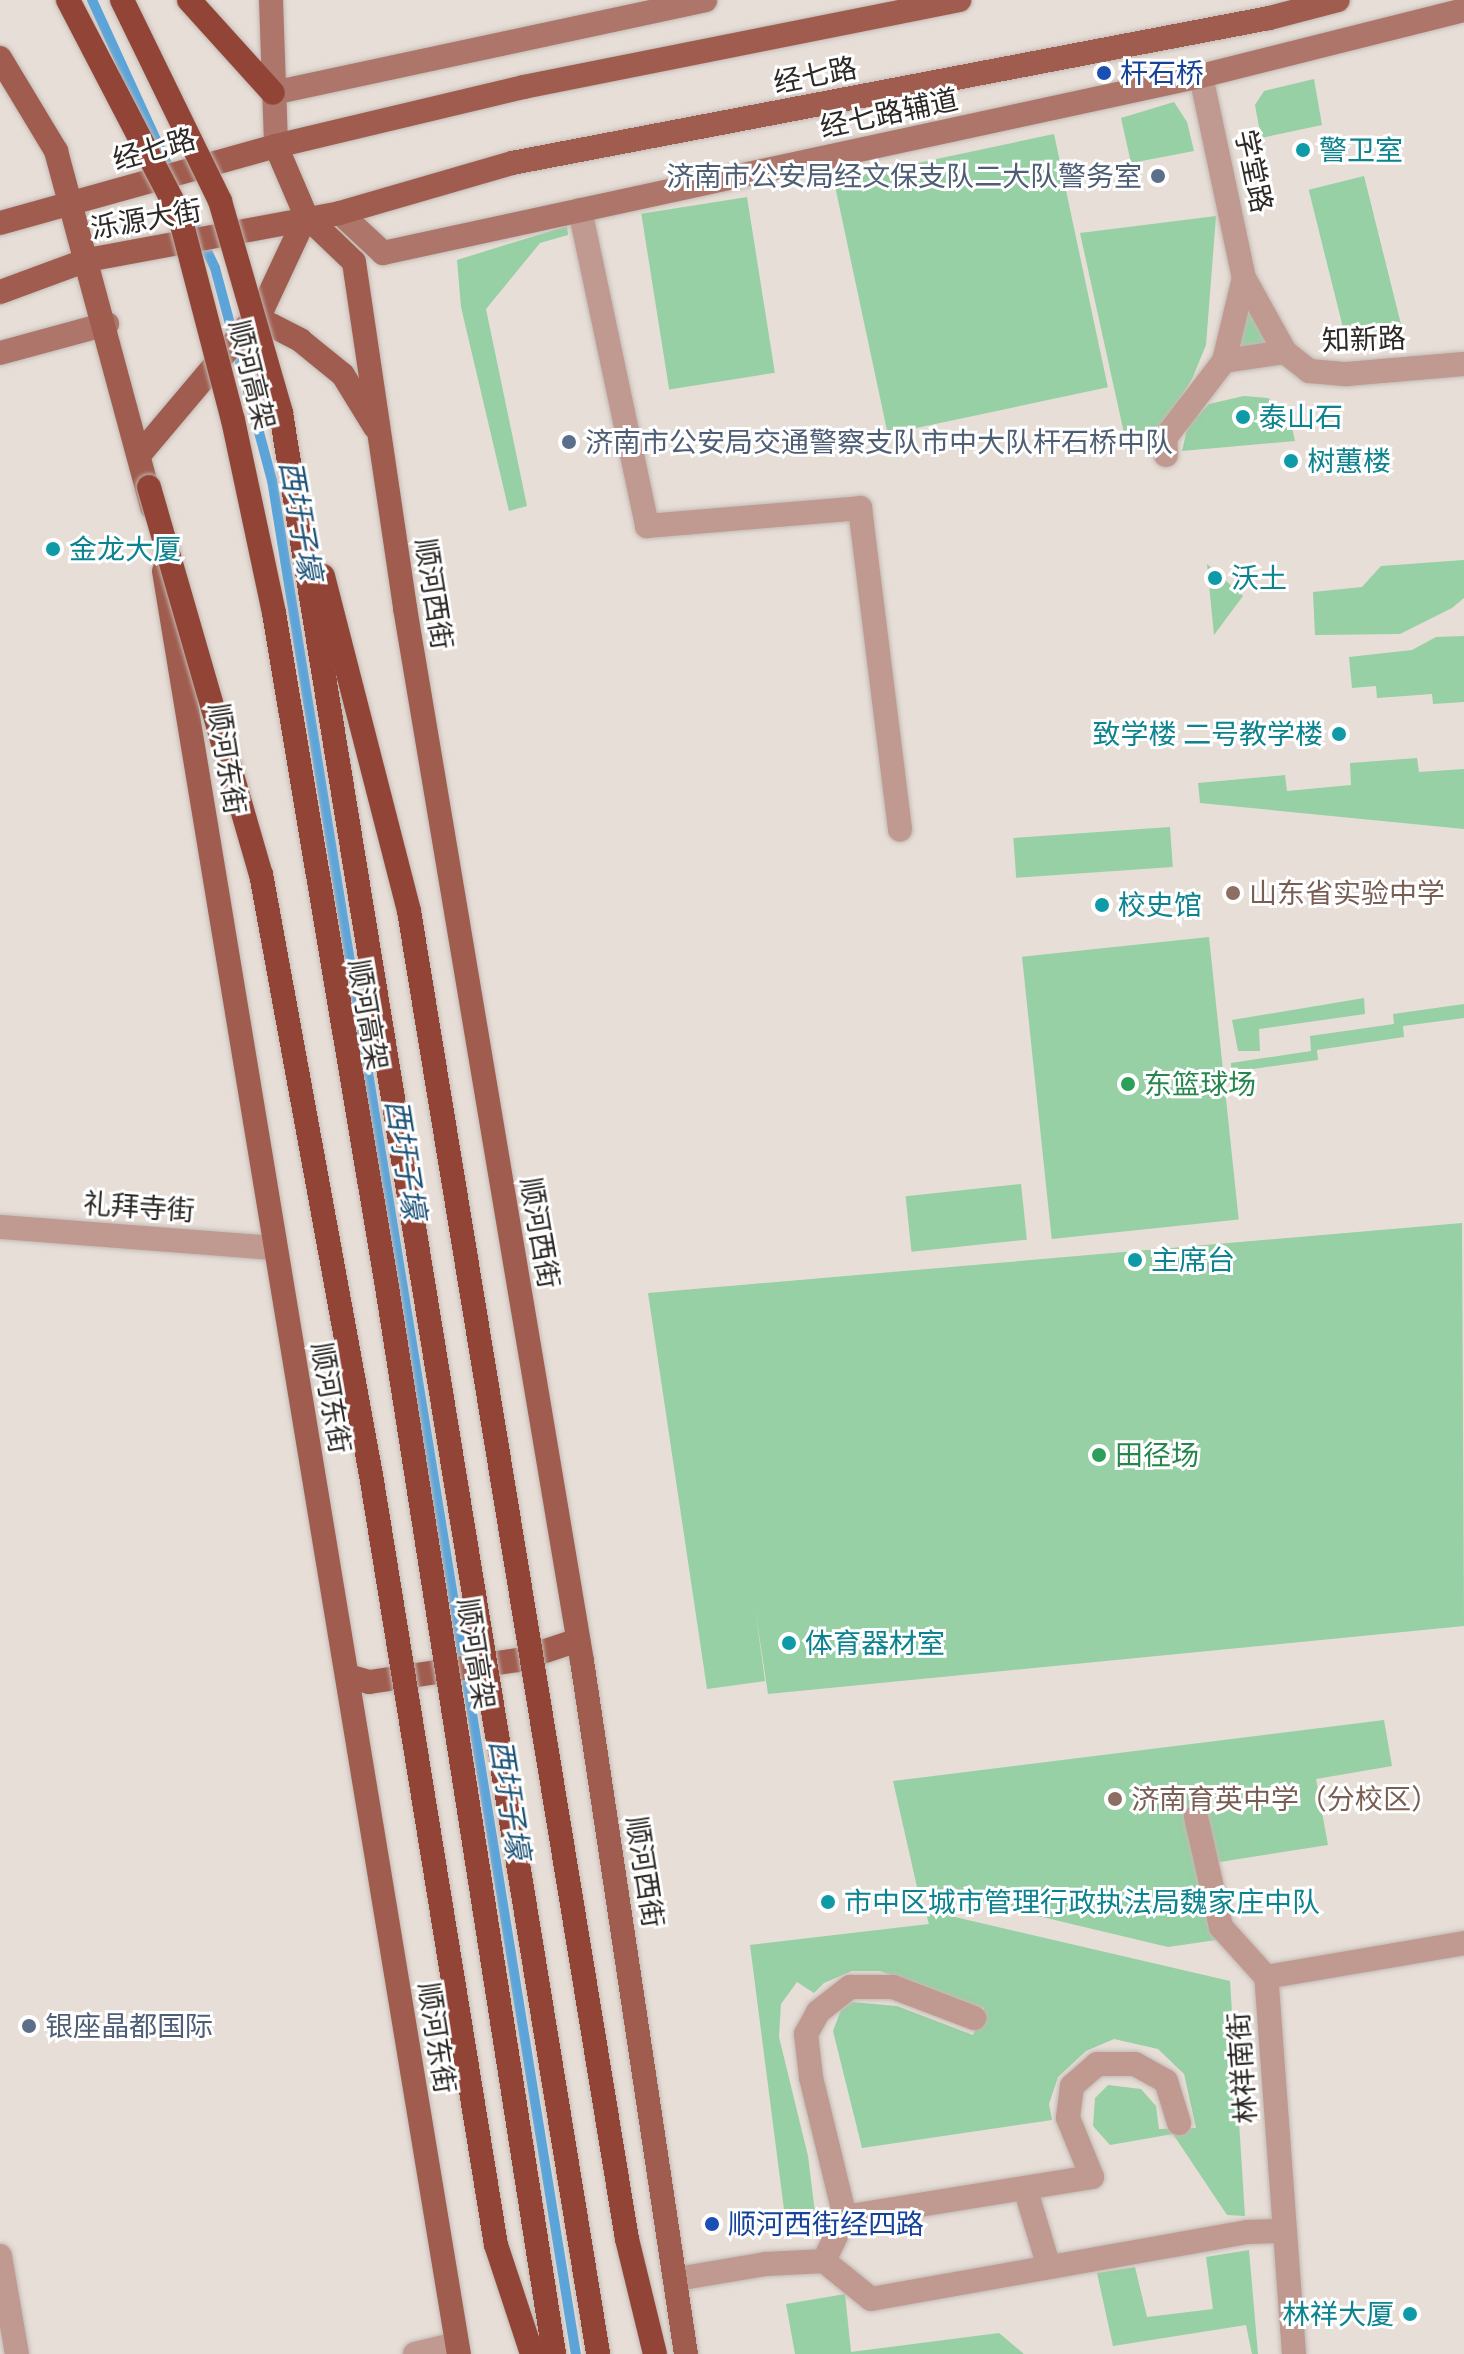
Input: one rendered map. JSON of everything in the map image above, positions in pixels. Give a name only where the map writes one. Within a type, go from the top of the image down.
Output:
[{"type":"highway","name":"顺河高架","points":[[68,0],[179,213],[233,420],[274,613],[387,1287],[554,2354]]},
{"type":"highway","name":"顺河高架","points":[[122,0],[220,201],[281,413],[598,2354]]},
{"type":"highway","points":[[189,0],[273,93]]},
{"type":"highway","points":[[281,413],[409,911],[627,2239],[655,2354]]},
{"type":"highway","points":[[149,487],[261,874],[371,1475],[496,2245],[532,2354]]},
{"type":"main road","name":"经七路","points":[[70,203],[276,146],[524,87],[959,0]]},
{"type":"main road","name":"经七路","points":[[306,216],[340,213],[512,163],[1255,21],[1338,0]]},
{"type":"main road","name":"顺河东街","points":[[0,58],[56,151],[107,324],[149,487],[458,2349]]},
{"type":"main road","name":"顺河西街","points":[[276,146],[306,216],[354,262],[405,608],[580,1651],[686,2354]]},
{"type":"main road","name":"泺源大街","points":[[0,223],[70,203]]},
{"type":"main road","name":"泺源大街","points":[[0,292],[87,260],[270,227],[306,216]]},
{"type":"main road","points":[[140,454],[247,326],[278,282],[306,216]]},
{"type":"main road","points":[[247,326],[271,325],[300,340],[343,375],[381,437]]},
{"type":"main road","points":[[349,1687],[559,1658],[580,1651]]},
{"type":"street","points":[[271,0],[276,146]]},
{"type":"street","points":[[273,93],[705,0]]},
{"type":"street","name":"经七路辅道","points":[[340,213],[383,253],[1201,76],[1464,10]]},
{"type":"street","name":"学堂路","points":[[1201,76],[1244,278],[1285,352]]},
{"type":"street","points":[[580,210],[647,526],[860,508],[900,830]]},
{"type":"street","name":"学堂路","points":[[1166,455],[1165,438],[1224,361],[1244,278]]},
{"type":"street","points":[[0,353],[107,324]]},
{"type":"street","name":"知新路","points":[[1224,361],[1285,352],[1309,371],[1347,374],[1464,364]]},
{"type":"street","name":"礼拜寺街","points":[[0,1227],[274,1248]]},
{"type":"street","points":[[1196,1817],[1221,1927],[1266,1977]]},
{"type":"street","name":"林祥南街","points":[[1294,2354],[1266,1977],[1464,1943]]},
{"type":"street","points":[[824,2261],[845,2217],[811,2077],[806,2034],[818,2012],[850,1987],[893,1987],[974,2018]]},
{"type":"street","points":[[845,2217],[1026,2191],[1092,2177],[1068,2118],[1072,2086],[1097,2064],[1135,2064],[1166,2081],[1179,2123]]},
{"type":"street","points":[[1026,2191],[1049,2267]]},
{"type":"street","points":[[677,2279],[766,2264],[824,2261],[871,2299],[1247,2232],[1285,2231]]},
{"type":"street","points":[[0,2256],[17,2354]]},
{"type":"street","points":[[415,2354],[458,2349]]},
{"type":"green space","points":[[1314,79],[1322,125],[1261,138],[1255,105],[1264,91]]},
{"type":"green space","points":[[1174,102],[1187,122],[1194,151],[1131,163],[1121,118]]},
{"type":"green space","points":[[1054,134],[1108,387],[888,434],[834,181]]},
{"type":"green space","points":[[1364,176],[1401,325],[1346,339],[1309,190]]},
{"type":"green space","points":[[747,197],[775,373],[669,390],[641,214]]},
{"type":"green space","points":[[1216,216],[1206,345],[1192,379],[1160,431],[1124,433],[1080,233]]},
{"type":"green space","points":[[567,226],[568,235],[540,243],[486,309],[527,506],[509,511],[461,307],[457,260]]},
{"type":"green space","points":[[1247,300],[1271,346],[1233,352]]},
{"type":"green space","points":[[1244,396],[1268,398],[1289,414],[1295,441],[1182,451],[1188,425],[1209,404]]},
{"type":"green space","points":[[1464,560],[1464,598],[1452,608],[1400,634],[1315,635],[1313,592],[1362,587],[1381,566]]},
{"type":"green space","points":[[1207,564],[1243,596],[1214,635]]},
{"type":"green space","points":[[1464,636],[1464,702],[1433,704],[1432,694],[1377,698],[1376,686],[1352,688],[1349,657],[1412,650],[1436,637]]},
{"type":"green space","points":[[1417,758],[1419,772],[1464,769],[1464,829],[1200,803],[1198,783],[1285,775],[1287,791],[1351,785],[1350,763]]},
{"type":"green space","points":[[1170,827],[1173,867],[1016,878],[1013,838]]},
{"type":"green space","name":"东篮球场","points":[[1209,937],[1239,1219],[1052,1239],[1022,957]]},
{"type":"green space","points":[[1364,998],[1365,1014],[1259,1029],[1260,1051],[1238,1051],[1232,1020]]},
{"type":"green space","points":[[1464,1004],[1464,1018],[1403,1026],[1404,1037],[1317,1050],[1318,1060],[1231,1072],[1231,1063],[1311,1051],[1310,1036],[1394,1024],[1393,1014]]},
{"type":"green space","points":[[1021,1184],[1027,1240],[911,1252],[906,1196]]},
{"type":"green space","name":"田径场","points":[[1462,1223],[1464,1626],[768,1694],[755,1608],[765,1681],[707,1689],[648,1293]]},
{"type":"green space","points":[[1384,1720],[1392,1766],[1316,1779],[1328,1845],[1207,1864],[1230,1938],[1168,1947],[917,1887],[893,1781]]},
{"type":"green space","points":[[925,1910],[1230,1981],[1245,2216],[1227,2215],[1173,2134],[1110,2145],[1093,2126],[1095,2098],[1108,2085],[1141,2089],[1156,2106],[1159,2129],[1196,2128],[1184,2074],[1158,2049],[1114,2039],[1086,2051],[1058,2077],[1049,2104],[1052,2120],[862,2148],[833,2031],[841,2010],[852,2002],[897,2006],[973,2035],[984,2008],[880,1971],[852,1971],[824,1983],[814,1993],[797,1982],[781,2004],[779,2037],[808,2156],[817,2229],[787,2233],[750,1945],[929,1924]]},
{"type":"green space","points":[[1249,2250],[1258,2354],[1252,2354],[1246,2325],[1113,2346],[1097,2273],[1135,2267],[1147,2317],[1213,2309],[1206,2257]]},
{"type":"green space","points":[[845,2294],[851,2352],[999,2333],[1024,2354],[795,2354],[786,2304]]},
{"type":"waterway","name":"西圩子壕","points":[[92,0],[173,177]]},
{"type":"waterway","name":"西圩子壕","points":[[189,213],[215,268],[272,480],[576,2354]]},
{"type":"place","name":"杆石桥","points":[[1104,73]]},
{"type":"place","name":"警卫室","points":[[1303,150]]},
{"type":"place","name":"济南市公安局经文保支队二大队警务室","points":[[1158,176]]},
{"type":"place","name":"泰山石","points":[[1243,417]]},
{"type":"place","name":"济南市公安局交通警察支队市中大队杆石桥中队","points":[[569,442]]},
{"type":"place","name":"树蕙楼","points":[[1291,461]]},
{"type":"place","name":"金龙大厦","points":[[53,549]]},
{"type":"place","name":"沃土","points":[[1215,578]]},
{"type":"place","name":"致学楼 二号教学楼","points":[[1339,734]]},
{"type":"place","name":"山东省实验中学","points":[[1233,893]]},
{"type":"place","name":"校史馆","points":[[1102,905]]},
{"type":"place","name":"东篮球场","points":[[1128,1084]]},
{"type":"place","name":"主席台","points":[[1135,1260]]},
{"type":"place","name":"田径场","points":[[1099,1455]]},
{"type":"place","name":"体育器材室","points":[[789,1643]]},
{"type":"place","name":"济南育英中学（分校区）","points":[[1115,1799]]},
{"type":"place","name":"市中区城市管理行政执法局魏家庄中队","points":[[828,1902]]},
{"type":"place","name":"银座晶都国际","points":[[29,2026]]},
{"type":"place","name":"顺河西街经四路","points":[[712,2224]]},
{"type":"place","name":"林祥大厦","points":[[1410,2314]]}]
